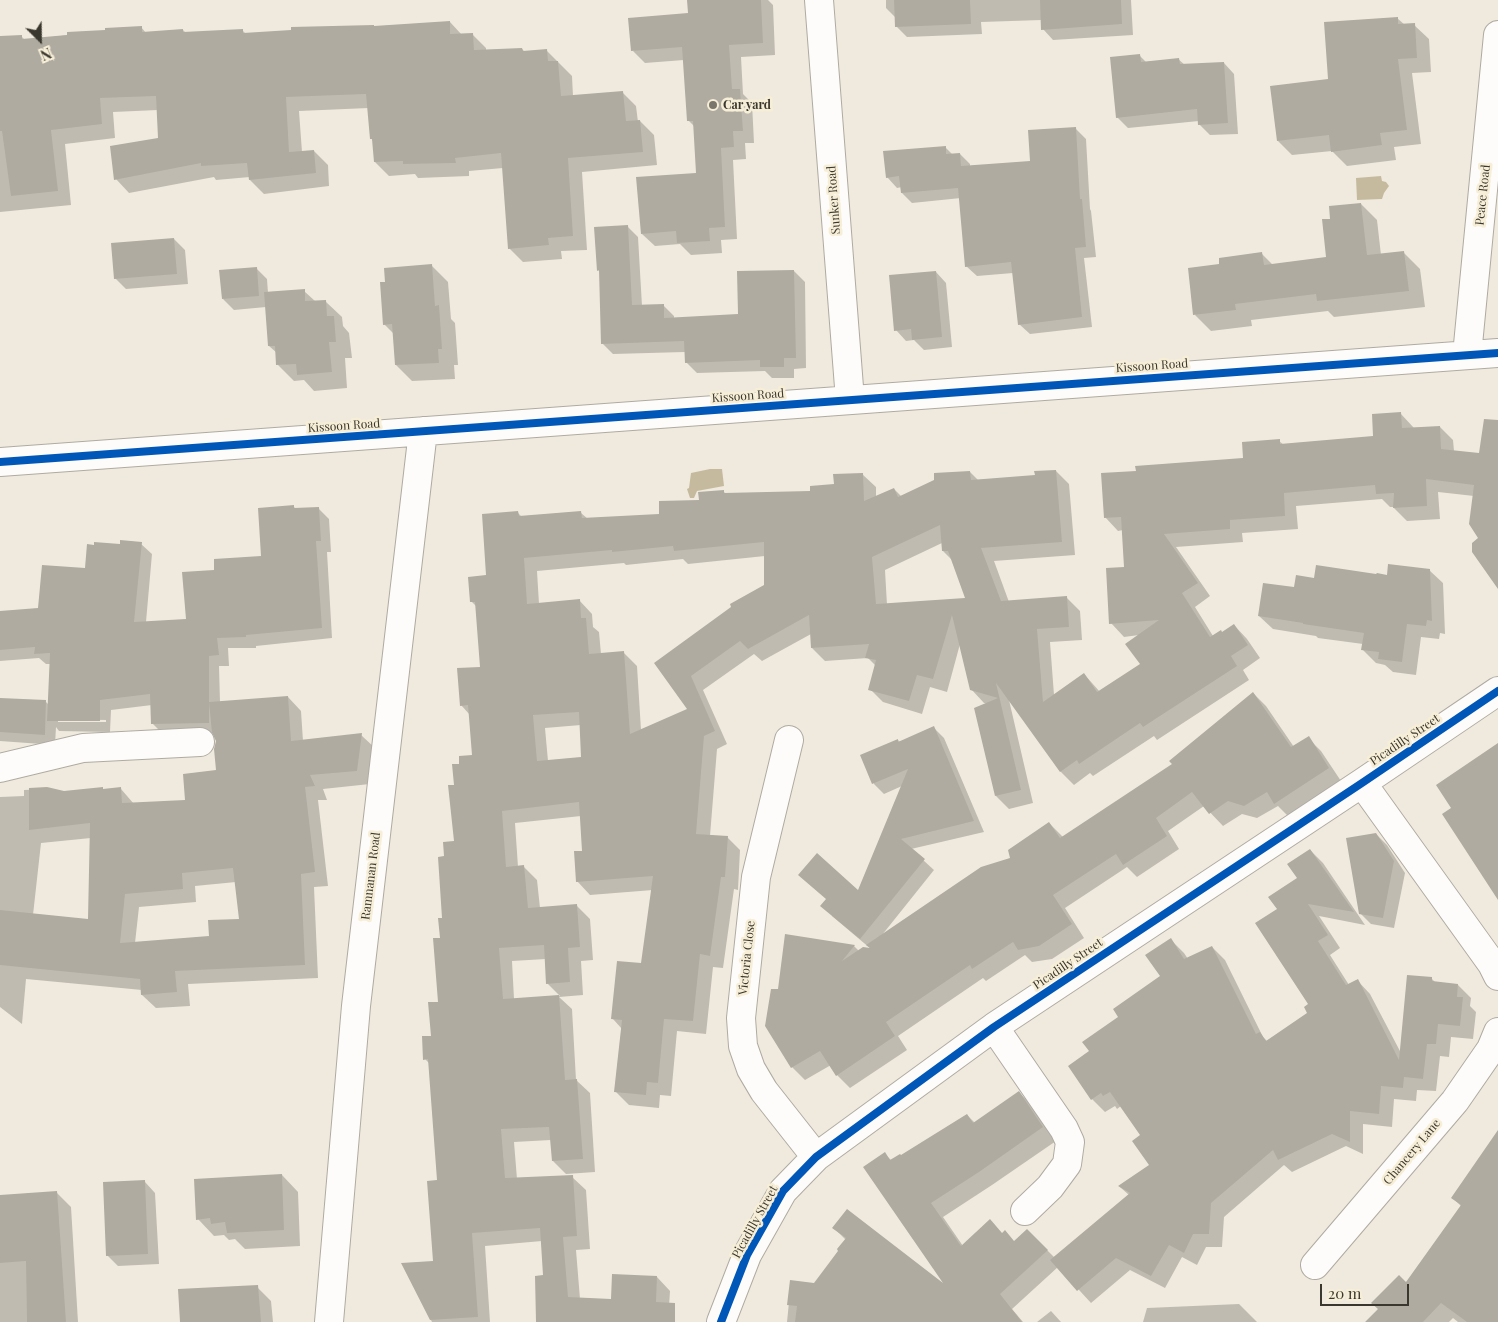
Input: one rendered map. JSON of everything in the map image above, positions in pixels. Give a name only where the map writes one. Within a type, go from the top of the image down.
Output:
[{"type":"street","name":"Sunker Road","points":[[819,0],[850,400]]},
{"type":"street","name":"Peace Road","points":[[1467,355],[1498,35]]},
{"type":"street","name":"Kissoon Road","points":[[0,462],[1498,353]]},
{"type":"street","name":"Ramnanan Road","points":[[329,1322],[356,1006],[423,431]]},
{"type":"street","name":"Picadilly Street","points":[[720,1322],[747,1255],[779,1199],[784,1191],[816,1157],[994,1027],[1498,691]]},
{"type":"street","name":"Victoria Close","points":[[789,740],[756,877],[741,1018],[743,1046],[751,1069],[764,1091],[816,1157]]},
{"type":"street","points":[[0,768],[82,748],[200,742]]},
{"type":"street","points":[[1362,783],[1492,964],[1498,976]]},
{"type":"street","points":[[994,1027],[1064,1129],[1070,1142],[1067,1164],[1050,1187],[1025,1211]]},
{"type":"street","name":"Chancery Lane","points":[[1315,1265],[1455,1101],[1491,1049],[1498,1032]]},
{"type":"shaded area","points":[[1381,176],[1382,181],[1386,182],[1389,186],[1382,199],[1357,200],[1356,178]]},
{"type":"shaded area","points":[[710,469],[722,469],[724,486],[697,491],[694,498],[690,498],[687,489],[689,488],[691,473]]},
{"type":"building","points":[[687,0],[761,0],[763,43],[729,45],[732,89],[740,89],[743,131],[733,131],[734,147],[721,148],[725,227],[709,228],[710,241],[677,243],[676,231],[641,234],[636,177],[696,173],[693,121],[687,121],[682,47],[631,51],[628,18],[688,13]]},
{"type":"building","points":[[894,0],[970,0],[971,24],[895,27]]},
{"type":"building","points":[[1040,0],[1121,0],[1122,24],[1041,30]]},
{"type":"building","points":[[1398,17],[1398,24],[1415,23],[1417,58],[1398,59],[1407,130],[1380,133],[1382,145],[1331,152],[1329,135],[1277,141],[1270,86],[1328,79],[1324,22]]},
{"type":"building","points":[[450,21],[450,34],[473,33],[474,50],[522,48],[523,51],[547,49],[548,61],[558,61],[561,96],[623,91],[626,121],[640,120],[643,152],[568,158],[573,236],[548,238],[549,245],[508,249],[501,153],[455,158],[456,163],[403,164],[403,161],[374,162],[366,94],[286,97],[289,152],[314,150],[316,173],[249,180],[247,163],[201,166],[201,163],[114,180],[110,146],[158,138],[156,96],[100,98],[102,124],[51,130],[58,191],[11,196],[2,131],[0,131],[0,36],[22,35],[22,39],[67,35],[67,32],[142,26],[142,32],[183,29],[183,32],[243,29],[243,33],[291,30],[291,27],[374,26]]},
{"type":"building","points":[[1140,54],[1141,62],[1179,58],[1180,64],[1224,62],[1228,123],[1198,125],[1197,109],[1116,118],[1110,57]]},
{"type":"building","points":[[1076,127],[1080,199],[1082,199],[1086,247],[1075,248],[1082,317],[1018,325],[1011,262],[965,267],[958,188],[901,193],[899,176],[886,178],[883,151],[946,146],[946,154],[960,153],[961,166],[1030,161],[1028,130]]},
{"type":"building","points":[[1361,203],[1367,255],[1404,251],[1409,291],[1317,301],[1316,294],[1235,304],[1236,310],[1193,315],[1188,268],[1219,264],[1219,258],[1262,252],[1264,265],[1326,257],[1322,219],[1330,219],[1329,206]]},
{"type":"building","points":[[628,225],[632,305],[664,304],[664,318],[738,314],[737,271],[794,270],[796,358],[784,358],[784,367],[760,367],[760,360],[685,363],[684,341],[601,344],[599,270],[597,271],[594,227]]},
{"type":"building","points":[[174,238],[177,274],[114,279],[111,243]]},
{"type":"building","points":[[432,264],[435,306],[439,305],[442,349],[438,349],[439,363],[395,365],[392,324],[383,325],[380,282],[385,282],[384,268]]},
{"type":"building","points":[[257,267],[259,296],[222,299],[219,270]]},
{"type":"building","points":[[936,271],[942,337],[912,340],[911,329],[894,331],[889,275]]},
{"type":"building","points":[[305,289],[305,301],[326,300],[327,316],[334,316],[336,342],[329,342],[332,372],[297,375],[296,364],[276,365],[275,346],[268,346],[264,292]]},
{"type":"building","points":[[1401,412],[1402,428],[1440,426],[1441,449],[1479,453],[1484,419],[1498,420],[1498,589],[1472,552],[1472,543],[1478,538],[1469,524],[1474,485],[1426,479],[1427,506],[1393,508],[1394,493],[1376,494],[1375,485],[1284,493],[1285,516],[1230,520],[1230,529],[1164,534],[1198,583],[1182,593],[1210,637],[1234,624],[1248,645],[1231,656],[1237,666],[1143,727],[1140,723],[1079,764],[1077,760],[1060,772],[996,683],[1021,790],[995,796],[974,708],[998,698],[970,690],[952,615],[933,679],[917,675],[909,701],[868,690],[876,660],[865,658],[869,644],[811,648],[809,615],[748,649],[740,641],[691,676],[715,731],[704,736],[696,834],[728,836],[725,877],[721,877],[710,956],[700,954],[693,1021],[664,1019],[658,1083],[647,1082],[646,1095],[614,1092],[622,1020],[611,1019],[617,961],[641,963],[653,876],[576,882],[574,851],[582,851],[579,802],[502,811],[506,867],[524,865],[528,908],[577,904],[580,947],[568,948],[570,982],[546,984],[544,945],[499,948],[503,999],[559,995],[565,1080],[577,1079],[583,1159],[552,1161],[549,1127],[501,1129],[505,1178],[573,1175],[577,1236],[563,1237],[568,1297],[611,1299],[612,1274],[657,1276],[656,1302],[675,1303],[675,1322],[536,1322],[535,1276],[543,1275],[540,1228],[472,1233],[478,1317],[430,1320],[401,1263],[433,1261],[427,1181],[437,1180],[428,1059],[423,1060],[422,1036],[431,1036],[428,1002],[438,1002],[433,938],[440,938],[438,918],[442,918],[438,857],[444,856],[443,842],[454,841],[448,785],[454,785],[452,764],[459,764],[459,756],[472,755],[468,705],[460,706],[457,668],[480,667],[475,602],[470,602],[468,577],[486,575],[482,514],[518,511],[519,516],[581,511],[582,518],[659,514],[659,501],[699,500],[698,492],[724,490],[724,493],[810,491],[810,486],[834,484],[833,474],[863,473],[864,501],[894,488],[898,497],[934,480],[934,473],[970,471],[971,480],[1035,475],[1034,471],[1056,470],[1062,542],[981,548],[1001,601],[1067,596],[1069,627],[1037,629],[1043,702],[1084,673],[1097,692],[1140,664],[1125,644],[1159,620],[1109,624],[1106,568],[1124,567],[1121,517],[1104,518],[1101,473],[1136,471],[1135,466],[1243,458],[1242,442],[1280,439],[1280,444],[1373,436],[1372,414]],"holes":[[[940,525],[942,551],[948,551],[965,598],[876,604],[872,557]],[[764,542],[764,585],[730,604],[731,607],[654,663],[687,709],[630,734],[624,651],[589,654],[586,618],[581,618],[580,599],[527,604],[524,558],[673,546],[674,551]],[[579,712],[581,757],[537,761],[533,715]]]},
{"type":"building","points":[[294,505],[294,508],[319,507],[321,541],[316,541],[322,628],[246,635],[246,637],[217,638],[219,655],[209,656],[209,723],[151,724],[150,694],[100,700],[100,721],[47,721],[50,653],[34,654],[35,647],[0,650],[0,611],[38,608],[42,565],[85,568],[87,544],[94,545],[94,542],[120,544],[120,540],[142,542],[134,622],[186,619],[182,572],[214,570],[214,559],[261,556],[258,508]]},
{"type":"building","points":[[1388,564],[1430,569],[1432,621],[1427,620],[1426,626],[1407,624],[1402,662],[1378,659],[1379,652],[1361,650],[1364,633],[1258,616],[1263,583],[1294,587],[1296,575],[1314,578],[1316,565],[1387,575]]},
{"type":"building","points":[[1253,692],[1291,747],[1309,736],[1329,768],[1274,804],[1267,792],[1244,806],[1228,801],[1209,814],[1192,792],[1156,818],[1167,836],[1123,865],[1116,854],[1053,895],[1072,924],[1039,946],[1018,950],[1013,942],[972,969],[970,965],[886,1022],[895,1036],[836,1076],[820,1051],[791,1068],[765,1026],[771,989],[778,989],[785,934],[855,945],[842,961],[863,947],[870,948],[866,945],[981,867],[1010,858],[1008,850],[1049,822],[1060,838],[1172,764],[1169,761]]},
{"type":"building","points":[[288,696],[291,741],[362,733],[357,771],[310,775],[315,786],[305,787],[315,872],[301,874],[305,965],[175,971],[177,992],[141,995],[140,979],[0,965],[0,910],[88,919],[90,823],[29,830],[29,788],[47,787],[64,791],[121,787],[122,803],[185,800],[183,774],[216,770],[214,749],[216,741],[212,733],[209,702]],"holes":[[[233,868],[239,919],[208,920],[209,936],[120,943],[125,894],[183,889],[182,873]]]},
{"type":"building","points":[[0,698],[46,700],[45,735],[0,732]]},
{"type":"building","points":[[934,726],[974,821],[901,839],[925,859],[860,939],[820,906],[826,899],[798,875],[817,853],[858,890],[908,769],[872,784],[860,755],[898,739],[898,742]]},
{"type":"building","points":[[1498,743],[1498,900],[1442,814],[1451,808],[1436,785]]},
{"type":"building","points":[[1376,833],[1394,861],[1383,918],[1359,914],[1346,838]]},
{"type":"building","points":[[1310,849],[1354,912],[1308,904],[1328,935],[1318,941],[1346,985],[1358,979],[1399,1060],[1407,975],[1432,977],[1432,981],[1458,984],[1457,997],[1463,997],[1460,1026],[1438,1024],[1436,1044],[1427,1044],[1423,1079],[1404,1077],[1403,1088],[1381,1086],[1379,1114],[1350,1111],[1350,1142],[1332,1134],[1278,1160],[1273,1150],[1211,1203],[1209,1234],[1193,1234],[1184,1253],[1169,1245],[1151,1276],[1116,1258],[1077,1291],[1050,1260],[1130,1193],[1118,1186],[1149,1165],[1132,1141],[1140,1135],[1110,1092],[1103,1096],[1101,1093],[1091,1100],[1068,1066],[1089,1051],[1082,1042],[1118,1017],[1113,1009],[1160,976],[1145,955],[1171,938],[1184,959],[1212,946],[1256,1034],[1260,1032],[1266,1041],[1307,1013],[1304,1007],[1308,1004],[1255,923],[1277,909],[1268,897],[1297,878],[1287,864]]},
{"type":"building","points":[[1019,1091],[1043,1127],[931,1203],[961,1246],[990,1219],[1002,1233],[1005,1230],[1014,1241],[1027,1229],[1048,1250],[1000,1294],[1022,1322],[795,1322],[797,1306],[787,1305],[790,1280],[814,1283],[846,1238],[832,1228],[847,1209],[943,1283],[863,1167],[885,1152],[890,1160],[901,1155],[967,1114],[973,1123]]},
{"type":"building","points":[[1498,1130],[1498,1322],[1467,1322],[1441,1303],[1423,1322],[1365,1322],[1378,1309],[1371,1303],[1399,1275],[1406,1282],[1461,1205],[1451,1198]]},
{"type":"building","points":[[282,1174],[284,1230],[227,1233],[225,1222],[211,1224],[210,1218],[196,1220],[194,1179]]},
{"type":"building","points":[[145,1180],[148,1254],[106,1256],[103,1182]]},
{"type":"building","points":[[57,1191],[66,1322],[27,1322],[26,1261],[0,1263],[0,1195]]},
{"type":"building","points":[[258,1285],[261,1322],[180,1322],[178,1289]]},
{"type":"cycle path","points":[[0,462],[1498,353]]},
{"type":"cycle path","points":[[721,1322],[747,1255],[783,1191],[816,1157],[994,1027],[1498,691]]},
{"type":"place","name":"Car yard","points":[[713,105]]}]
